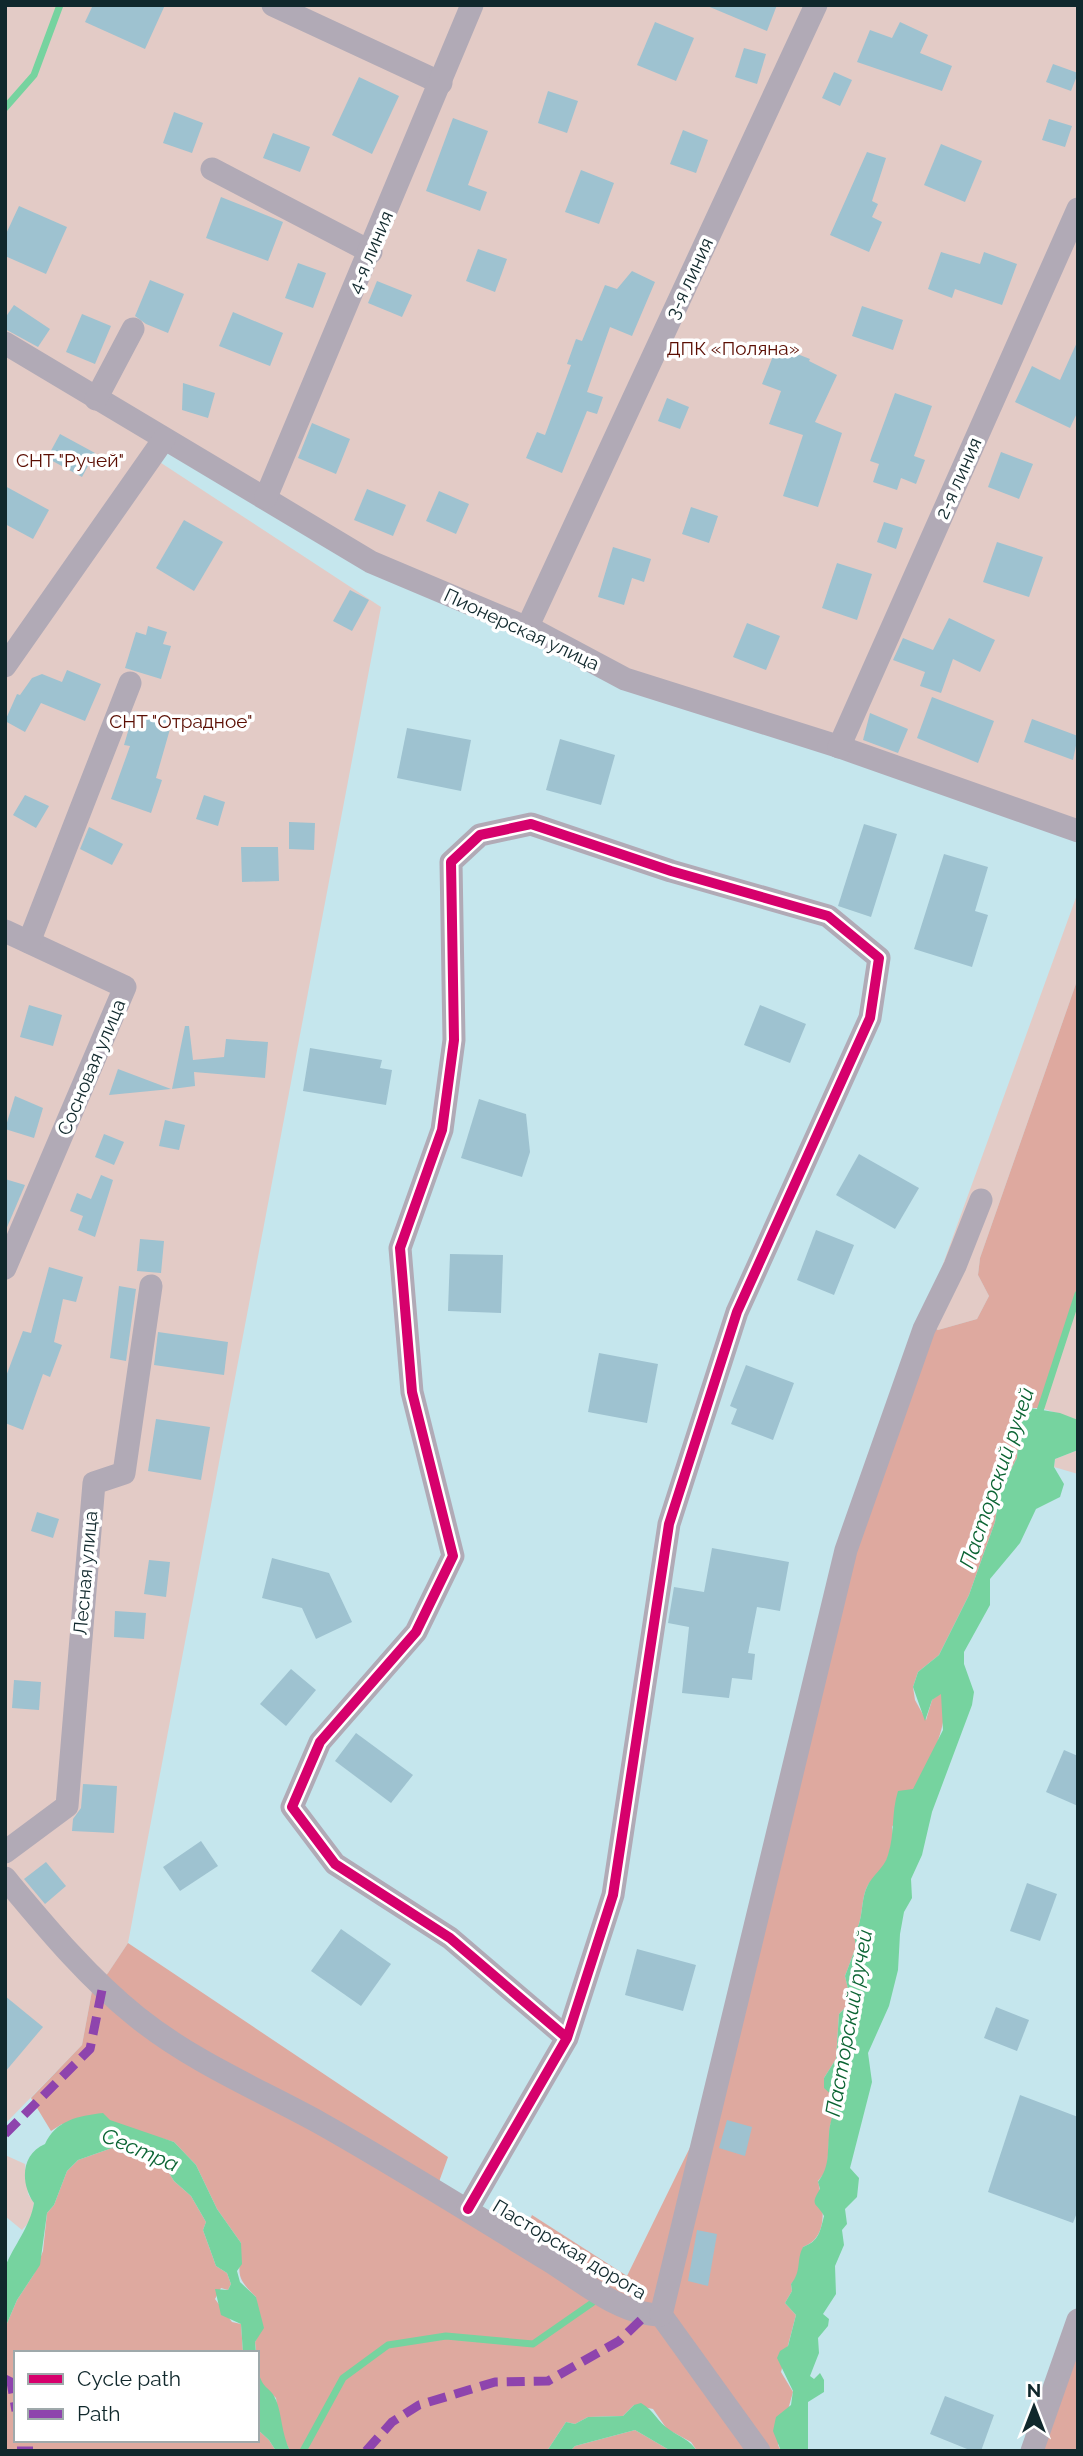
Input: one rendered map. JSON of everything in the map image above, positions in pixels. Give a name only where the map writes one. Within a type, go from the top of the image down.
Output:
[{"type":"street","points":[[274,5],[441,83]]},
{"type":"street","name":"4-я линия","points":[[266,497],[371,252],[472,5]]},
{"type":"street","name":"3-я линия","points":[[527,628],[816,5]]},
{"type":"street","points":[[212,169],[371,252]]},
{"type":"street","name":"2-я линия","points":[[839,747],[1078,209]]},
{"type":"street","points":[[96,399],[133,329]]},
{"type":"street","name":"Пионерская улица","points":[[5,343],[371,562],[527,628],[625,679],[839,747],[1078,831]]},
{"type":"street","points":[[5,666],[164,439]]},
{"type":"street","points":[[5,931],[29,942],[130,683]]},
{"type":"street","points":[[468,2208],[567,2038],[613,1895],[669,1524],[737,1312],[870,1018],[879,958],[828,916],[671,871],[531,824],[480,835],[451,862],[454,1040],[442,1130],[400,1248],[412,1392],[453,1556],[416,1632],[320,1742],[292,1807],[335,1864],[450,1938],[567,2038]]},
{"type":"street","name":"Сосновая улица","points":[[5,1268],[125,987],[29,942]]},
{"type":"street","points":[[662,2315],[846,1550],[924,1329],[955,1266],[981,1200]]},
{"type":"street","name":"Лесная улица","points":[[5,1852],[67,1806],[94,1483],[124,1473],[151,1286]]},
{"type":"street","name":"Пасторская дорога","points":[[5,1878],[68,1952],[136,2017],[202,2063],[319,2122],[468,2208],[629,2309],[662,2315],[759,2451]]},
{"type":"street","points":[[1032,2451],[1078,2320]]},
{"type":"green space","name":"ДПК «Поляна»","points":[[5,5],[1078,5],[1078,831],[625,679],[371,562],[163,438],[152,457],[381,607],[128,1943],[92,1991],[82,2045],[5,2124]]},
{"type":"green space","points":[[1078,892],[1078,978],[980,1258],[978,1275],[989,1296],[977,1319],[938,1330],[922,1322]]},
{"type":"green space","points":[[1078,1294],[1078,1420],[1041,1408]]},
{"type":"green space","points":[[1078,1450],[1078,1474],[1054,1467],[1055,1459]]},
{"type":"green space","points":[[5,2155],[25,2164],[28,2194],[34,2203],[31,2220],[22,2230],[5,2216]]},
{"type":"shaded area","points":[[1078,978],[1078,1294],[1041,1408],[1030,1408],[1020,1424],[1017,1458],[1000,1491],[995,1522],[969,1595],[939,1655],[918,1672],[913,1687],[915,1700],[926,1720],[932,1700],[941,1693],[944,1708],[942,1725],[929,1762],[892,1827],[893,1838],[889,1855],[882,1870],[867,1887],[854,1934],[856,1947],[845,1976],[849,1993],[848,2005],[839,2014],[836,2059],[824,2078],[834,2097],[836,2112],[830,2125],[827,2170],[818,2181],[823,2209],[821,2228],[812,2242],[803,2247],[799,2275],[791,2284],[792,2291],[785,2303],[796,2315],[781,2372],[793,2392],[778,2445],[781,2451],[697,2451],[691,2442],[667,2429],[653,2409],[634,2405],[623,2416],[588,2417],[575,2424],[566,2422],[547,2451],[290,2451],[281,2432],[276,2398],[260,2383],[259,2351],[256,2351],[255,2342],[258,2336],[256,2297],[241,2277],[241,2243],[217,2209],[196,2165],[174,2142],[154,2136],[62,2124],[51,2131],[31,2098],[82,2045],[92,1991],[128,1943],[448,2157],[436,2190],[520,2242],[532,2215],[627,2276],[700,2127],[802,1714],[922,1322],[938,1330],[977,1319],[989,1296],[978,1275],[980,1258]]},
{"type":"shaded area","points":[[112,2148],[134,2158],[158,2162],[191,2196],[206,2222],[203,2230],[216,2266],[227,2273],[231,2284],[228,2290],[221,2288],[215,2299],[232,2322],[241,2324],[243,2351],[14,2351],[14,2442],[259,2442],[259,2431],[276,2451],[5,2451],[5,2328],[17,2300],[34,2274],[43,2251],[47,2213],[54,2205],[67,2171],[78,2160]]},
{"type":"shaded area","points":[[1078,2324],[1078,2446],[1076,2451],[1032,2451]]},
{"type":"shaded area","points":[[635,2430],[671,2451],[570,2451],[575,2446]]},
{"type":"water","points":[[1030,1408],[1060,1413],[1078,1420],[1078,1450],[1055,1459],[1054,1467],[1064,1484],[1060,1497],[1036,1509],[1020,1543],[990,1579],[990,1605],[964,1652],[964,1664],[974,1692],[972,1705],[932,1812],[922,1855],[911,1879],[912,1898],[904,1912],[898,1970],[889,2006],[868,2053],[872,2082],[850,2168],[859,2178],[857,2197],[845,2209],[847,2224],[842,2230],[844,2245],[835,2266],[836,2294],[823,2314],[829,2319],[828,2326],[818,2338],[819,2353],[810,2376],[814,2379],[820,2373],[824,2380],[824,2392],[808,2402],[808,2451],[781,2451],[773,2431],[776,2417],[791,2405],[793,2391],[777,2358],[780,2351],[788,2346],[796,2315],[785,2303],[792,2291],[791,2284],[797,2275],[801,2252],[803,2247],[818,2235],[824,2216],[815,2202],[820,2189],[818,2182],[828,2154],[834,2097],[824,2088],[824,2078],[836,2059],[839,2014],[848,2005],[849,1993],[845,1976],[856,1947],[854,1934],[867,1887],[888,1855],[898,1791],[913,1789],[943,1730],[941,1694],[932,1700],[925,1721],[913,1687],[918,1672],[939,1655],[969,1595],[995,1522],[1000,1491],[1017,1458],[1020,1424]]},
{"type":"water","name":"Сестра","points":[[103,2113],[110,2120],[174,2142],[196,2165],[217,2209],[241,2243],[242,2264],[237,2271],[240,2282],[256,2297],[264,2328],[255,2342],[256,2351],[243,2351],[241,2324],[221,2315],[215,2289],[228,2290],[231,2284],[227,2273],[216,2266],[203,2230],[206,2222],[191,2196],[158,2162],[140,2160],[112,2148],[78,2160],[67,2171],[54,2205],[47,2213],[40,2265],[17,2300],[5,2328],[5,2267],[25,2228],[34,2203],[26,2187],[27,2162],[55,2129],[85,2116]]},
{"type":"water","points":[[259,2373],[276,2400],[290,2451],[276,2451],[259,2431]]},
{"type":"water","points":[[641,2403],[697,2451],[671,2451],[635,2430],[575,2446],[570,2451],[547,2451],[566,2422],[575,2424],[588,2417],[623,2416],[634,2405]]},
{"type":"building","points":[[93,5],[165,5],[145,49],[85,22]]},
{"type":"building","points":[[705,5],[777,5],[767,31]]},
{"type":"building","points":[[655,22],[694,38],[676,81],[637,65]]},
{"type":"building","points":[[900,22],[928,35],[920,53],[952,66],[942,91],[857,62],[870,30],[892,38]]},
{"type":"building","points":[[744,48],[766,54],[757,84],[735,77]]},
{"type":"building","points":[[1053,64],[1078,73],[1071,91],[1046,82]]},
{"type":"building","points":[[834,72],[852,80],[840,106],[822,98]]},
{"type":"building","points":[[359,77],[399,96],[372,154],[332,135]]},
{"type":"building","points":[[548,91],[578,101],[567,133],[538,123]]},
{"type":"building","points":[[174,112],[203,123],[192,153],[163,143]]},
{"type":"building","points":[[453,118],[488,131],[468,185],[487,192],[480,211],[426,191]]},
{"type":"building","points":[[1049,119],[1072,126],[1065,147],[1042,140]]},
{"type":"building","points":[[683,130],[708,140],[696,173],[670,164]]},
{"type":"building","points":[[273,133],[310,147],[300,172],[263,158]]},
{"type":"building","points":[[941,144],[982,161],[965,202],[924,185]]},
{"type":"building","points":[[867,152],[886,158],[872,201],[878,204],[872,217],[882,222],[869,252],[830,235]]},
{"type":"building","points":[[581,170],[614,183],[599,224],[565,212]]},
{"type":"building","points":[[221,197],[283,222],[268,261],[206,238]]},
{"type":"building","points":[[19,206],[67,227],[46,274],[5,256],[5,236]]},
{"type":"building","points":[[478,249],[507,259],[495,292],[466,281]]},
{"type":"building","points":[[941,252],[980,264],[984,252],[1017,264],[1002,305],[955,289],[952,298],[928,289]]},
{"type":"building","points":[[298,263],[326,273],[313,308],[285,298]]},
{"type":"building","points":[[632,271],[655,282],[632,336],[610,327],[587,392],[603,397],[597,414],[587,411],[562,473],[526,458],[537,432],[545,435],[571,365],[567,364],[576,339],[582,341],[605,285],[617,289]]},
{"type":"building","points":[[150,280],[184,294],[168,333],[135,316]]},
{"type":"building","points":[[377,281],[412,295],[402,317],[368,303]]},
{"type":"building","points":[[14,305],[50,329],[38,347],[5,329],[5,318]]},
{"type":"building","points":[[862,306],[903,320],[893,350],[852,336]]},
{"type":"building","points":[[233,312],[283,333],[270,366],[219,346]]},
{"type":"building","points":[[82,314],[111,326],[95,364],[66,352]]},
{"type":"building","points":[[1078,340],[1078,411],[1070,428],[1015,402],[1032,366],[1060,380]]},
{"type":"building","points":[[777,346],[810,359],[809,361],[837,375],[815,422],[842,433],[818,507],[783,496],[803,435],[769,424],[781,391],[762,384]]},
{"type":"building","points":[[183,383],[215,393],[208,418],[182,410]]},
{"type":"building","points":[[895,393],[932,406],[914,456],[925,460],[916,484],[901,478],[897,490],[873,482],[879,464],[870,461]]},
{"type":"building","points":[[667,398],[689,407],[680,429],[658,421]]},
{"type":"building","points":[[312,423],[350,439],[336,474],[298,458]]},
{"type":"building","points":[[60,434],[95,453],[82,477],[47,458]]},
{"type":"building","points":[[1001,452],[1033,464],[1019,499],[988,487]]},
{"type":"building","points":[[5,486],[49,510],[33,539],[5,524]]},
{"type":"building","points":[[367,489],[406,505],[393,536],[354,520]]},
{"type":"building","points":[[439,491],[469,504],[456,534],[426,521]]},
{"type":"building","points":[[691,507],[718,516],[709,543],[682,534]]},
{"type":"building","points":[[184,520],[223,542],[194,591],[156,568]]},
{"type":"building","points":[[884,522],[903,528],[896,549],[877,542]]},
{"type":"building","points":[[997,542],[1043,557],[1029,597],[983,582]]},
{"type":"building","points":[[613,547],[651,559],[644,582],[632,578],[624,605],[598,597]]},
{"type":"building","points":[[837,563],[872,574],[857,620],[822,608]]},
{"type":"building","points":[[350,590],[369,600],[352,631],[333,621]]},
{"type":"building","points":[[949,618],[995,640],[980,672],[953,659],[941,693],[920,686],[925,672],[893,660],[903,638],[933,650]]},
{"type":"building","points":[[747,623],[780,636],[766,670],[733,657]]},
{"type":"building","points":[[148,626],[167,632],[163,644],[171,646],[161,679],[125,668],[136,632],[146,635]]},
{"type":"building","points":[[67,670],[101,684],[85,721],[41,703],[25,732],[5,721],[17,694],[20,695],[32,678],[42,674],[62,682]]},
{"type":"building","points":[[932,697],[994,721],[978,763],[917,738]]},
{"type":"building","points":[[134,711],[172,722],[156,778],[162,780],[151,813],[111,799],[130,746],[124,745]]},
{"type":"building","points":[[870,713],[908,729],[898,753],[863,740]]},
{"type":"building","points":[[1032,719],[1078,736],[1073,760],[1024,742]]},
{"type":"building","points":[[407,728],[471,740],[461,791],[397,778]]},
{"type":"building","points":[[560,739],[615,755],[601,805],[546,790]]},
{"type":"building","points":[[25,795],[49,806],[36,828],[13,815]]},
{"type":"building","points":[[204,795],[225,802],[218,826],[196,819]]},
{"type":"building","points":[[289,822],[315,823],[314,850],[289,849]]},
{"type":"building","points":[[864,824],[897,834],[871,917],[838,906]]},
{"type":"building","points":[[89,827],[123,844],[112,865],[80,849]]},
{"type":"building","points":[[241,847],[278,847],[279,881],[242,882]]},
{"type":"building","points":[[944,854],[988,867],[975,911],[988,915],[972,967],[914,949]]},
{"type":"building","points":[[29,1005],[62,1015],[53,1046],[20,1037]]},
{"type":"building","points":[[760,1005],[806,1024],[790,1063],[744,1045]]},
{"type":"building","points":[[185,1026],[189,1026],[193,1060],[224,1057],[226,1039],[268,1042],[265,1078],[194,1072],[195,1086],[172,1089]]},
{"type":"building","points":[[310,1048],[382,1060],[380,1068],[392,1070],[386,1105],[303,1091]]},
{"type":"building","points":[[118,1069],[171,1089],[109,1095]]},
{"type":"building","points":[[15,1096],[43,1108],[34,1138],[5,1129]]},
{"type":"building","points":[[479,1099],[526,1114],[530,1152],[522,1177],[461,1158]]},
{"type":"building","points":[[165,1120],[185,1125],[179,1150],[159,1146]]},
{"type":"building","points":[[104,1134],[124,1142],[114,1165],[95,1157]]},
{"type":"building","points":[[859,1154],[919,1188],[895,1229],[836,1195]]},
{"type":"building","points":[[101,1175],[113,1180],[95,1237],[78,1230],[83,1216],[70,1211],[77,1193],[91,1199]]},
{"type":"building","points":[[5,1179],[25,1185],[5,1232]]},
{"type":"building","points":[[816,1230],[854,1245],[834,1295],[797,1280]]},
{"type":"building","points":[[140,1239],[164,1241],[161,1273],[137,1271]]},
{"type":"building","points":[[450,1254],[503,1255],[501,1313],[448,1311]]},
{"type":"building","points":[[49,1267],[83,1277],[76,1302],[63,1299],[54,1342],[62,1345],[50,1377],[43,1374],[23,1430],[5,1423],[5,1379],[23,1331],[31,1333]]},
{"type":"building","points":[[119,1286],[136,1289],[126,1361],[110,1358]]},
{"type":"building","points":[[158,1332],[228,1342],[224,1375],[154,1365]]},
{"type":"building","points":[[599,1353],[658,1364],[647,1423],[588,1412]]},
{"type":"building","points":[[746,1365],[794,1383],[773,1440],[731,1424],[737,1409],[730,1406]]},
{"type":"building","points":[[156,1419],[210,1427],[201,1480],[148,1471]]},
{"type":"building","points":[[37,1512],[59,1519],[53,1538],[31,1531]]},
{"type":"building","points":[[712,1548],[789,1562],[780,1611],[757,1607],[748,1653],[755,1654],[752,1680],[732,1678],[729,1698],[682,1693],[689,1627],[668,1623],[674,1587],[704,1592]]},
{"type":"building","points":[[272,1558],[329,1573],[352,1622],[316,1639],[302,1608],[262,1598]]},
{"type":"building","points":[[149,1560],[170,1562],[166,1597],[144,1594]]},
{"type":"building","points":[[115,1611],[146,1613],[144,1639],[114,1637]]},
{"type":"building","points":[[291,1669],[316,1690],[286,1726],[260,1704]]},
{"type":"building","points":[[14,1680],[41,1682],[39,1710],[12,1708]]},
{"type":"building","points":[[356,1733],[413,1775],[391,1803],[335,1761]]},
{"type":"building","points":[[1064,1750],[1078,1756],[1078,1806],[1046,1792]]},
{"type":"building","points":[[83,1784],[117,1786],[114,1833],[72,1831],[73,1819],[81,1808]]},
{"type":"building","points":[[201,1841],[218,1866],[180,1891],[163,1867]]},
{"type":"building","points":[[46,1862],[66,1886],[45,1904],[24,1879]]},
{"type":"building","points":[[1027,1883],[1057,1894],[1040,1941],[1010,1931]]},
{"type":"building","points":[[341,1929],[391,1964],[361,2006],[311,1971]]},
{"type":"building","points":[[637,1949],[696,1965],[683,2011],[625,1995]]},
{"type":"building","points":[[5,1996],[43,2027],[5,2072]]},
{"type":"building","points":[[996,2007],[1029,2020],[1017,2051],[984,2038]]},
{"type":"building","points":[[1020,2095],[1078,2117],[1078,2210],[1073,2223],[988,2192]]},
{"type":"building","points":[[727,2120],[752,2127],[745,2156],[719,2148]]},
{"type":"building","points":[[697,2230],[717,2234],[708,2286],[688,2281]]},
{"type":"building","points":[[945,2396],[994,2415],[981,2451],[972,2451],[930,2434]]},
{"type":"waterway","points":[[5,108],[34,75],[60,5]]},
{"type":"waterway","name":"Пасторский ручей","points":[[1039,1414],[1078,1294]]},
{"type":"waterway","points":[[303,2451],[343,2378],[388,2345],[446,2336],[533,2344],[592,2303]]},
{"type":"marked path","points":[[5,2134],[90,2049],[103,1985]]},
{"type":"marked path","points":[[366,2451],[392,2422],[419,2405],[495,2382],[548,2381],[619,2341],[646,2315]]},
{"type":"marked path","points":[[5,2379],[11,2382],[14,2399]]},
{"type":"marked path","points":[[17,2451],[33,2451]]},
{"type":"cycle path","points":[[468,2209],[567,2038],[613,1895],[669,1524],[737,1312],[870,1018],[879,958],[828,916],[671,871],[531,824],[480,835],[451,862],[454,1040],[442,1130],[400,1248],[412,1392],[453,1556],[416,1632],[320,1742],[292,1807],[335,1864],[450,1938],[567,2038]]},
{"type":"park label","name":"СНТ \"Ручей\"","points":[[70,460]]},
{"type":"park label","name":"СНТ \"Отрадное\"","points":[[181,721]]}]
